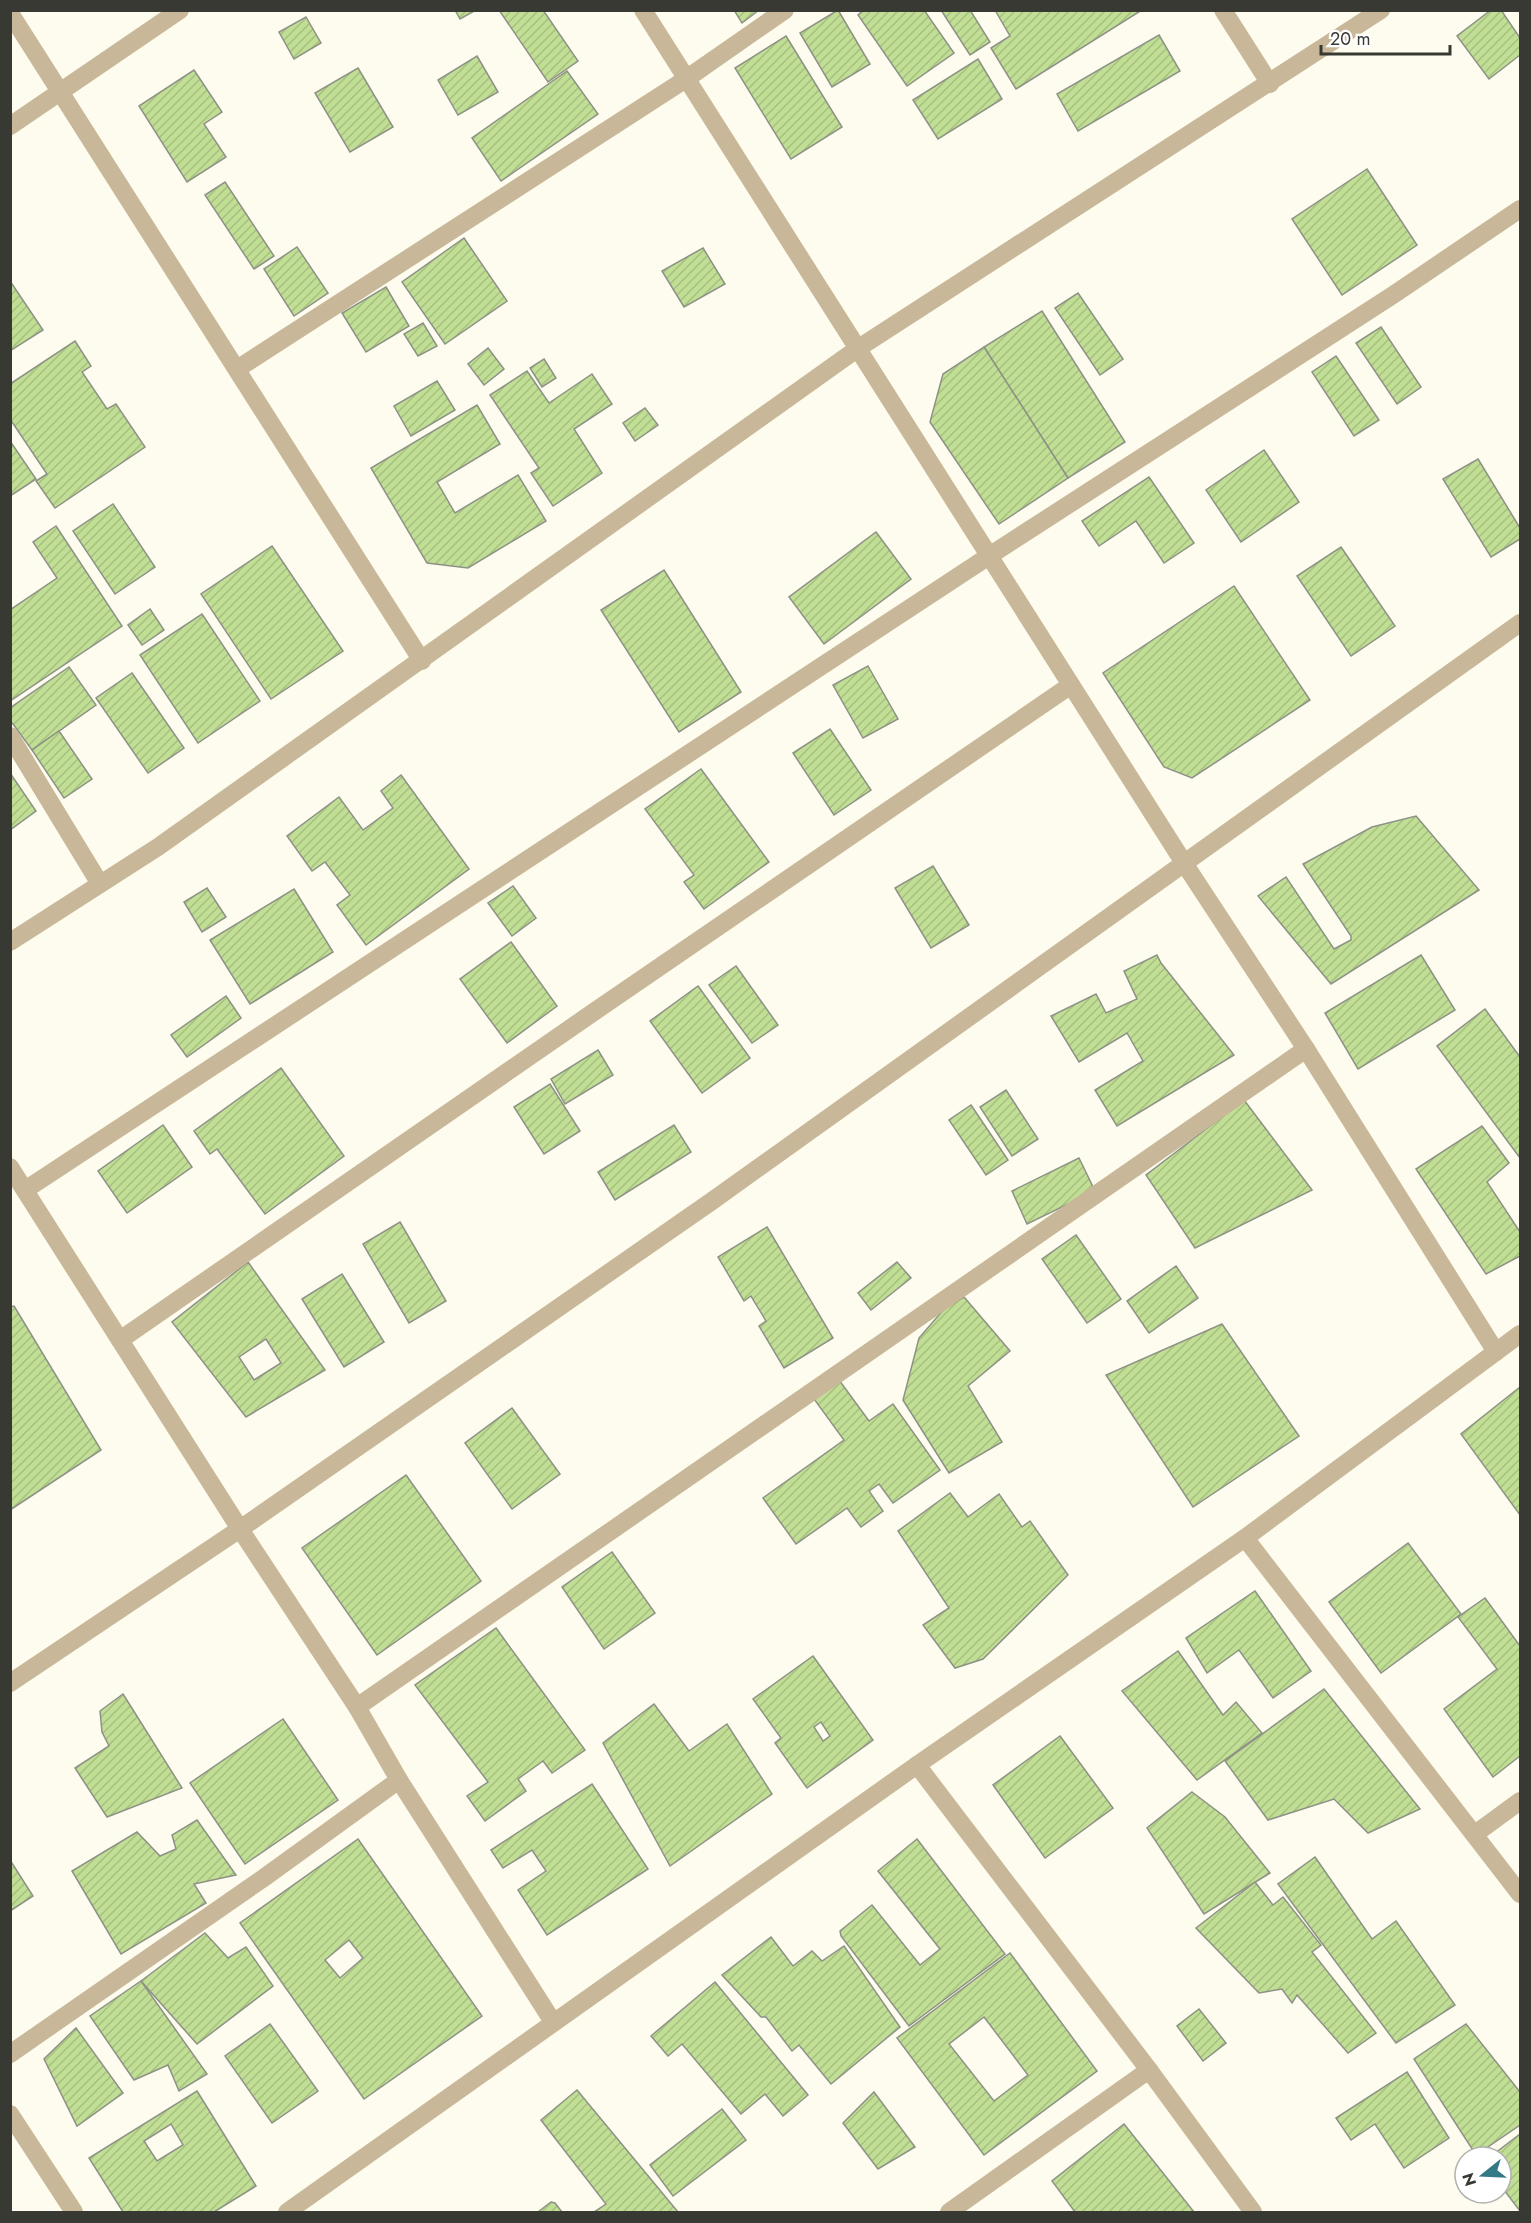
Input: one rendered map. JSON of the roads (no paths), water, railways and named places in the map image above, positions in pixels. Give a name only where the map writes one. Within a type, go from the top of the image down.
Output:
[{"type":"street","points":[[10,126],[180,10]]},
{"type":"street","points":[[643,10],[1071,685],[1306,1049],[1496,1353]]},
{"type":"street","points":[[237,369],[686,79],[785,10]]},
{"type":"street","points":[[1223,10],[1270,84]]},
{"type":"street","points":[[10,942],[158,847],[857,349],[1270,84],[1381,10]]},
{"type":"street","points":[[10,13],[422,661]]},
{"type":"street","points":[[25,1190],[1521,209]]},
{"type":"street","points":[[10,1683],[240,1529],[702,1208],[1521,623]]},
{"type":"street","points":[[120,1340],[1071,685]]},
{"type":"street","points":[[10,736],[100,884]]},
{"type":"street","points":[[357,1707],[1306,1049]]},
{"type":"street","points":[[10,1167],[240,1529],[357,1707],[399,1780],[553,2022]]},
{"type":"street","points":[[286,2212],[917,1766],[1245,1538],[1521,1334]]},
{"type":"street","points":[[1245,1538],[1521,1894]]},
{"type":"street","points":[[917,1766],[1149,2070],[1253,2212]]},
{"type":"street","points":[[10,2054],[265,1877],[399,1780]]},
{"type":"street","points":[[1476,1834],[1521,1801]]},
{"type":"street","points":[[949,2212],[1149,2070]]},
{"type":"street","points":[[10,2114],[74,2212]]}]
